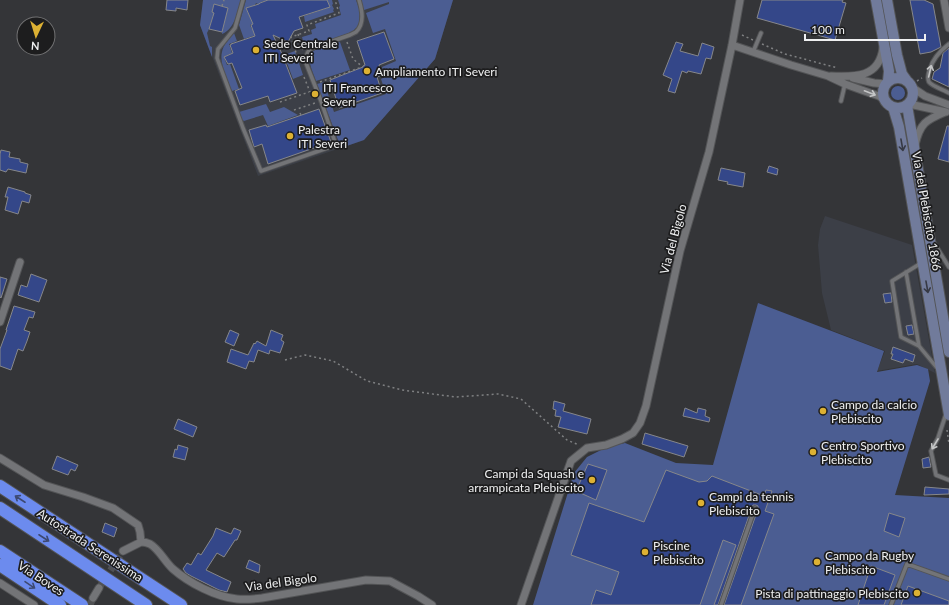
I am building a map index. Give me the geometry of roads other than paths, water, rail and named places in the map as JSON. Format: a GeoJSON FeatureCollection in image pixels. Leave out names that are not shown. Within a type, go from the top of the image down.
{"type":"FeatureCollection","features":[{"type":"Feature","properties":{"kind":"highway","name":"Autostrada Serenissima"},"geometry":{"type":"LineString","coordinates":[[0,486],[181,605]]}},
{"type":"Feature","properties":{"kind":"highway","name":"Autostrada Serenissima"},"geometry":{"type":"LineString","coordinates":[[0,508],[146,605]]}},
{"type":"Feature","properties":{"kind":"highway","name":"Via Boves"},"geometry":{"type":"LineString","coordinates":[[0,551],[82,605]]}},
{"type":"Feature","properties":{"kind":"highway","name":"Via Boves"},"geometry":{"type":"LineString","coordinates":[[0,566],[60,605]]}},
{"type":"Feature","properties":{"kind":"main road"},"geometry":{"type":"LineString","coordinates":[[876,0],[889,70],[887,83]]}},
{"type":"Feature","properties":{"kind":"main road"},"geometry":{"type":"LineString","coordinates":[[887,0],[902,74],[914,84]]}},
{"type":"Feature","properties":{"kind":"main road"},"geometry":{"type":"LineString","coordinates":[[903,78],[914,84],[913,96],[908,104],[903,107],[893,107],[885,100],[883,94],[884,87],[892,79],[903,78]]}},
{"type":"Feature","properties":{"kind":"main road","name":"Via del Plebiscito 1866"},"geometry":{"type":"LineString","coordinates":[[908,104],[908,117],[949,352]]}},
{"type":"Feature","properties":{"kind":"main road","name":"Via del Plebiscito 1866"},"geometry":{"type":"LineString","coordinates":[[893,107],[899,127],[948,411]]}},
{"type":"Feature","properties":{"kind":"street","name":"Via del Bigolo"},"geometry":{"type":"LineString","coordinates":[[521,605],[571,461],[587,448],[606,445],[633,433],[640,423],[646,406],[680,251],[709,152],[740,0]]}},
{"type":"Feature","properties":{"kind":"street"},"geometry":{"type":"LineString","coordinates":[[944,0],[949,28]]}},
{"type":"Feature","properties":{"kind":"street"},"geometry":{"type":"LineString","coordinates":[[848,77],[863,75],[873,68],[881,57],[884,44]]}},
{"type":"Feature","properties":{"kind":"street"},"geometry":{"type":"LineString","coordinates":[[732,45],[828,76],[845,84],[879,96],[885,100]]}},
{"type":"Feature","properties":{"kind":"street"},"geometry":{"type":"LineString","coordinates":[[828,76],[848,77],[874,83],[887,83]]}},
{"type":"Feature","properties":{"kind":"street"},"geometry":{"type":"LineString","coordinates":[[914,84],[925,96],[948,110]]}},
{"type":"Feature","properties":{"kind":"street"},"geometry":{"type":"LineString","coordinates":[[908,104],[948,110]]}},
{"type":"Feature","properties":{"kind":"street"},"geometry":{"type":"LineString","coordinates":[[914,151],[922,125],[948,110]]}},
{"type":"Feature","properties":{"kind":"street"},"geometry":{"type":"LineString","coordinates":[[0,322],[20,262]]}},
{"type":"Feature","properties":{"kind":"street"},"geometry":{"type":"LineString","coordinates":[[0,458],[44,485],[113,508],[138,525],[141,542],[123,551]]}},
{"type":"Feature","properties":{"kind":"street","name":"Via del Bigolo"},"geometry":{"type":"LineString","coordinates":[[141,542],[150,544],[172,568],[187,580],[225,597],[248,600],[366,580],[390,582],[432,605]]}},
{"type":"Feature","properties":{"kind":"street"},"geometry":{"type":"LineString","coordinates":[[0,583],[34,605]]}},
{"type":"Feature","properties":{"kind":"street"},"geometry":{"type":"LineString","coordinates":[[93,598],[99,588]]}},
{"type":"Feature","properties":{"kind":"lane"},"geometry":{"type":"LineString","coordinates":[[243,0],[235,28],[218,49],[217,58],[261,171],[336,145],[306,63],[306,57],[307,52],[310,49],[356,32],[361,24],[362,17],[362,11],[358,0]]}},
{"type":"Feature","properties":{"kind":"lane"},"geometry":{"type":"LineString","coordinates":[[753,52],[761,33]]}},
{"type":"Feature","properties":{"kind":"lane"},"geometry":{"type":"LineString","coordinates":[[949,45],[932,61],[928,75],[929,81],[932,85],[949,93]]}},
{"type":"Feature","properties":{"kind":"lane"},"geometry":{"type":"LineString","coordinates":[[841,101],[845,84]]}},
{"type":"Feature","properties":{"kind":"lane"},"geometry":{"type":"LineString","coordinates":[[929,234],[949,267]]}},
{"type":"Feature","properties":{"kind":"lane"},"geometry":{"type":"LineString","coordinates":[[922,261],[892,282],[901,337],[919,346],[942,373]]}},
{"type":"Feature","properties":{"kind":"lane"},"geometry":{"type":"LineString","coordinates":[[906,272],[919,346]]}},
{"type":"Feature","properties":{"kind":"lane"},"geometry":{"type":"LineString","coordinates":[[948,411],[938,438],[931,451],[936,475],[949,480]]}},
{"type":"Feature","properties":{"kind":"lane"},"geometry":{"type":"LineString","coordinates":[[721,605],[755,508]]}},
{"type":"Feature","properties":{"kind":"lane"},"geometry":{"type":"LineString","coordinates":[[891,605],[906,564],[949,579]]}},
{"type":"Feature","properties":{"kind":"tunnel"},"geometry":{"type":"LineString","coordinates":[[99,588],[123,551]]}},
{"type":"Feature","properties":{"kind":"tunnel"},"geometry":{"type":"LineString","coordinates":[[90,605],[93,598]]}},
{"type":"Feature","properties":{"kind":"place","name":"Sede Centrale ITI Severi"},"geometry":{"type":"Point","coordinates":[256,50]}},
{"type":"Feature","properties":{"kind":"place","name":"Ampliamento ITI Severi"},"geometry":{"type":"Point","coordinates":[367,71]}},
{"type":"Feature","properties":{"kind":"place","name":"ITI Francesco Severi"},"geometry":{"type":"Point","coordinates":[315,94]}},
{"type":"Feature","properties":{"kind":"place","name":"Palestra ITI Severi"},"geometry":{"type":"Point","coordinates":[290,136]}},
{"type":"Feature","properties":{"kind":"place","name":"Campo da calcio Plebiscito"},"geometry":{"type":"Point","coordinates":[823,411]}},
{"type":"Feature","properties":{"kind":"place","name":"Centro Sportivo Plebiscito"},"geometry":{"type":"Point","coordinates":[813,452]}},
{"type":"Feature","properties":{"kind":"place","name":"Campi da Squash e arrampicata Plebiscito"},"geometry":{"type":"Point","coordinates":[592,480]}},
{"type":"Feature","properties":{"kind":"place","name":"Campi da tennis Plebiscito"},"geometry":{"type":"Point","coordinates":[701,503]}},
{"type":"Feature","properties":{"kind":"place","name":"Piscine Plebiscito"},"geometry":{"type":"Point","coordinates":[645,552]}},
{"type":"Feature","properties":{"kind":"place","name":"Campo da Rugby Plebiscito"},"geometry":{"type":"Point","coordinates":[817,562]}},
{"type":"Feature","properties":{"kind":"place","name":"Pista di pattinaggio Plebiscito"},"geometry":{"type":"Point","coordinates":[917,593]}}]}
